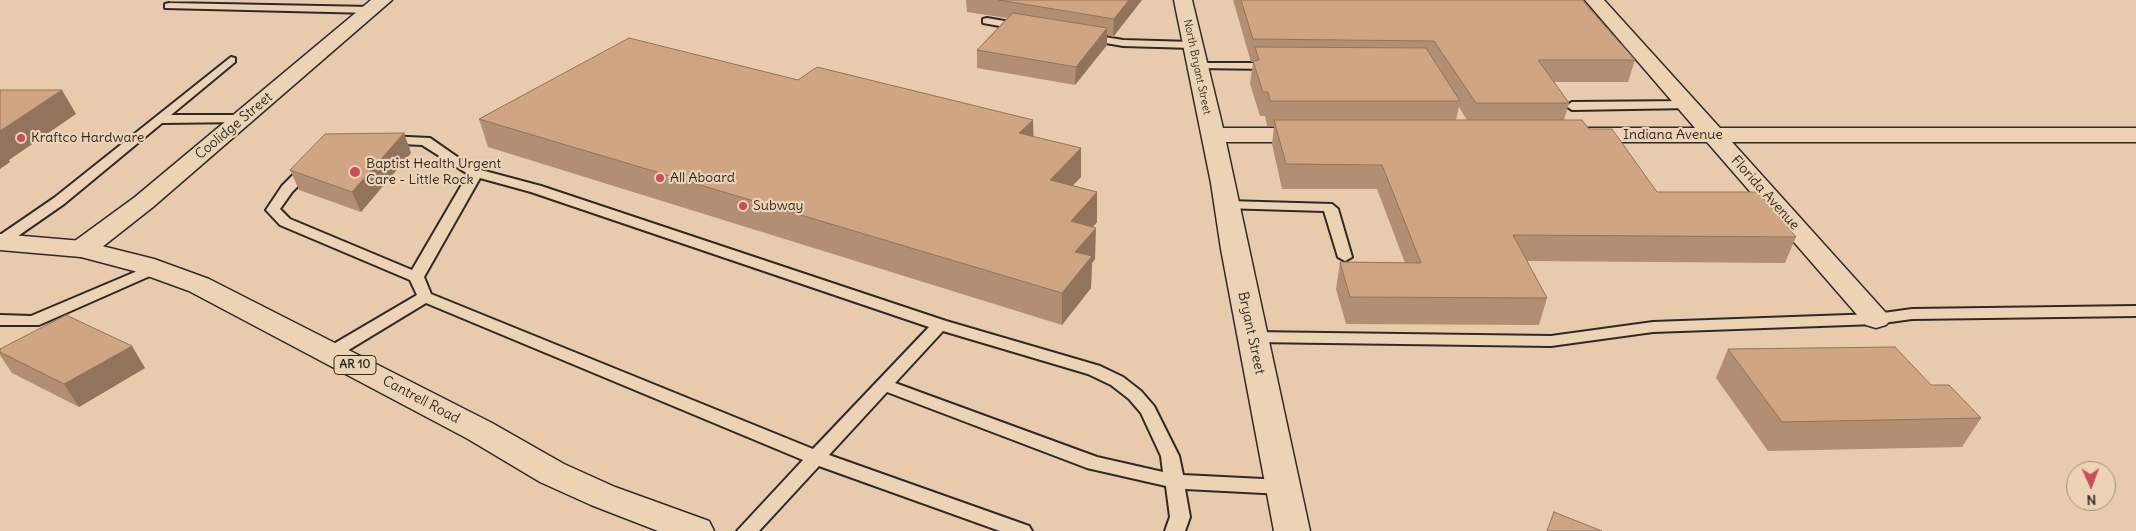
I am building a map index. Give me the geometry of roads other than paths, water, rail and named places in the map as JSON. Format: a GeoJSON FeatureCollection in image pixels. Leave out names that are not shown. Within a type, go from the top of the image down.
{"type":"FeatureCollection","features":[{"type":"Feature","properties":{"kind":"street","name":"North Bryant Street"},"geometry":{"type":"LineString","coordinates":[[1183,0],[1211,135]]}},
{"type":"Feature","properties":{"kind":"street","name":"Florida Avenue"},"geometry":{"type":"LineString","coordinates":[[1594,0],[1876,319]]}},
{"type":"Feature","properties":{"kind":"street","name":"Coolidge Street"},"geometry":{"type":"LineString","coordinates":[[82,249],[144,202],[377,5]]}},
{"type":"Feature","properties":{"kind":"street"},"geometry":{"type":"LineString","coordinates":[[1211,135],[1330,135]]}},
{"type":"Feature","properties":{"kind":"street","name":"Bryant Street"},"geometry":{"type":"LineString","coordinates":[[1211,135],[1227,205],[1292,531]]}},
{"type":"Feature","properties":{"kind":"street","name":"Indiana Avenue"},"geometry":{"type":"LineString","coordinates":[[1556,135],[2136,135]]}},
{"type":"Feature","properties":{"kind":"street","name":"Cantrell Road"},"geometry":{"type":"LineString","coordinates":[[0,242],[82,249],[154,269],[199,285],[480,431],[552,473],[603,496],[696,531]]}},
{"type":"Feature","properties":{"kind":"lane"},"geometry":{"type":"LineString","coordinates":[[170,6],[377,5]]}},
{"type":"Feature","properties":{"kind":"lane"},"geometry":{"type":"LineString","coordinates":[[987,21],[1035,29]]}},
{"type":"Feature","properties":{"kind":"lane"},"geometry":{"type":"LineString","coordinates":[[1074,35],[1123,43],[1192,45]]}},
{"type":"Feature","properties":{"kind":"lane"},"geometry":{"type":"LineString","coordinates":[[0,242],[59,201],[231,60]]}},
{"type":"Feature","properties":{"kind":"lane"},"geometry":{"type":"LineString","coordinates":[[1197,66],[1286,66]]}},
{"type":"Feature","properties":{"kind":"lane"},"geometry":{"type":"LineString","coordinates":[[1572,106],[1687,105]]}},
{"type":"Feature","properties":{"kind":"lane"},"geometry":{"type":"LineString","coordinates":[[159,120],[242,119]]}},
{"type":"Feature","properties":{"kind":"lane"},"geometry":{"type":"LineString","coordinates":[[368,140],[425,141],[458,164],[476,173],[536,189],[940,325],[1094,370],[1117,381],[1135,395],[1148,410],[1170,456],[1176,482],[1180,517],[1176,531]]}},
{"type":"Feature","properties":{"kind":"lane"},"geometry":{"type":"LineString","coordinates":[[321,154],[287,189],[273,210],[285,222],[416,277],[426,297],[816,458],[1022,531]]}},
{"type":"Feature","properties":{"kind":"lane"},"geometry":{"type":"LineString","coordinates":[[416,277],[476,173]]}},
{"type":"Feature","properties":{"kind":"lane"},"geometry":{"type":"LineString","coordinates":[[1227,205],[1327,207],[1331,209],[1345,257]]}},
{"type":"Feature","properties":{"kind":"lane"},"geometry":{"type":"LineString","coordinates":[[0,320],[33,320],[154,269]]}},
{"type":"Feature","properties":{"kind":"lane"},"geometry":{"type":"LineString","coordinates":[[330,353],[426,297]]}},
{"type":"Feature","properties":{"kind":"lane"},"geometry":{"type":"LineString","coordinates":[[1252,337],[1550,341],[1653,327],[1876,319],[1912,314],[2136,311]]}},
{"type":"Feature","properties":{"kind":"lane"},"geometry":{"type":"LineString","coordinates":[[746,531],[940,325]]}},
{"type":"Feature","properties":{"kind":"lane"},"geometry":{"type":"LineString","coordinates":[[884,385],[1094,463],[1176,482],[1283,487]]}},
{"type":"Feature","properties":{"kind":"place","name":"Kraftco Hardware"},"geometry":{"type":"Point","coordinates":[21,138]}},
{"type":"Feature","properties":{"kind":"place","name":"Baptist Health Urgent Care - Little Rock"},"geometry":{"type":"Point","coordinates":[355,172]}},
{"type":"Feature","properties":{"kind":"place","name":"All Aboard"},"geometry":{"type":"Point","coordinates":[660,178]}},
{"type":"Feature","properties":{"kind":"place","name":"Subway"},"geometry":{"type":"Point","coordinates":[743,206]}}]}
